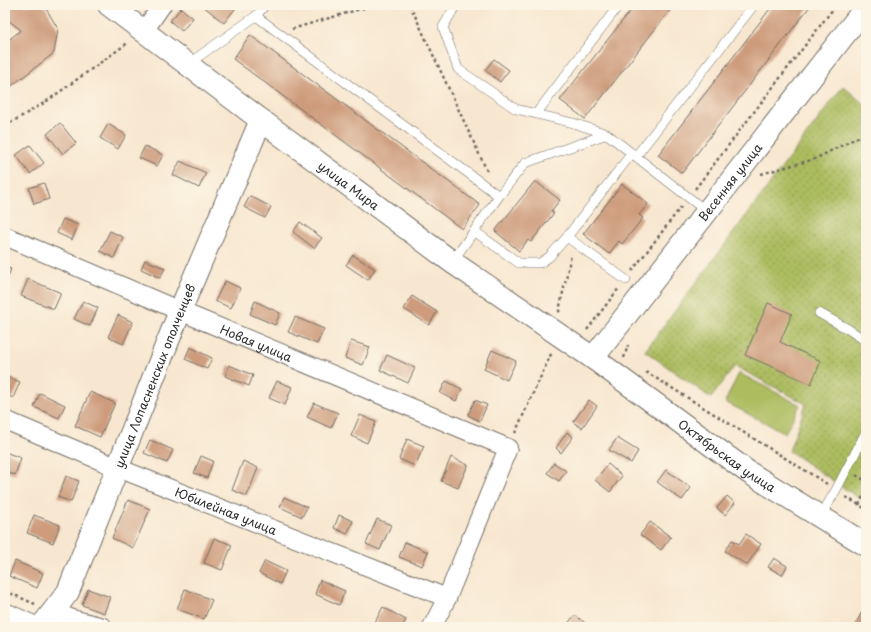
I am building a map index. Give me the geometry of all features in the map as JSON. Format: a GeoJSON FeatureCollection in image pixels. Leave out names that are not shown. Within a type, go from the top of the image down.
{"type":"FeatureCollection","features":[{"type":"Feature","properties":{"kind":"street","name":"улица Мира"},"geometry":{"type":"LineString","coordinates":[[109,5],[452,262],[599,351]]}},
{"type":"Feature","properties":{"kind":"street"},"geometry":{"type":"LineString","coordinates":[[144,31],[162,5]]}},
{"type":"Feature","properties":{"kind":"street","name":"Весенняя улица"},"geometry":{"type":"LineString","coordinates":[[599,351],[706,211],[864,12]]}},
{"type":"Feature","properties":{"kind":"street","name":"улица Лопасненских ополченцев"},"geometry":{"type":"LineString","coordinates":[[48,619],[68,592],[180,311],[261,120]]}},
{"type":"Feature","properties":{"kind":"street","name":"Новая улица"},"geometry":{"type":"LineString","coordinates":[[5,236],[508,448]]}},
{"type":"Feature","properties":{"kind":"street","name":"Октябрьская улица"},"geometry":{"type":"LineString","coordinates":[[599,351],[748,472],[866,545]]}},
{"type":"Feature","properties":{"kind":"street","name":"Юбилейная улица"},"geometry":{"type":"LineString","coordinates":[[5,420],[118,468],[448,598]]}},
{"type":"Feature","properties":{"kind":"street"},"geometry":{"type":"LineString","coordinates":[[432,627],[448,598],[508,448]]}},
{"type":"Feature","properties":{"kind":"street"},"geometry":{"type":"LineString","coordinates":[[5,612],[38,627]]}},
{"type":"Feature","properties":{"kind":"street"},"geometry":{"type":"LineString","coordinates":[[48,619],[72,619],[103,627]]}},
{"type":"Feature","properties":{"kind":"lane"},"geometry":{"type":"LineString","coordinates":[[188,64],[256,16],[265,5]]}},
{"type":"Feature","properties":{"kind":"lane"},"geometry":{"type":"LineString","coordinates":[[456,5],[443,27],[458,69],[516,109],[573,123],[607,134],[706,211]]}},
{"type":"Feature","properties":{"kind":"lane"},"geometry":{"type":"LineString","coordinates":[[536,114],[619,5]]}},
{"type":"Feature","properties":{"kind":"lane"},"geometry":{"type":"LineString","coordinates":[[474,231],[518,263],[540,263],[549,257],[570,239],[634,154],[754,5]]}},
{"type":"Feature","properties":{"kind":"lane"},"geometry":{"type":"LineString","coordinates":[[256,16],[499,196]]}},
{"type":"Feature","properties":{"kind":"lane"},"geometry":{"type":"LineString","coordinates":[[452,262],[499,196],[525,163],[607,134]]}},
{"type":"Feature","properties":{"kind":"lane"},"geometry":{"type":"LineString","coordinates":[[570,239],[626,280]]}},
{"type":"Feature","properties":{"kind":"lane"},"geometry":{"type":"LineString","coordinates":[[819,313],[848,329],[866,342]]}},
{"type":"Feature","properties":{"kind":"lane"},"geometry":{"type":"LineString","coordinates":[[820,517],[836,490],[866,432]]}},
{"type":"Feature","properties":{"kind":"path"},"geometry":{"type":"LineString","coordinates":[[278,32],[374,5]]}},
{"type":"Feature","properties":{"kind":"path"},"geometry":{"type":"LineString","coordinates":[[410,5],[499,196]]}},
{"type":"Feature","properties":{"kind":"path"},"geometry":{"type":"LineString","coordinates":[[581,326],[588,330],[836,5]]}},
{"type":"Feature","properties":{"kind":"path"},"geometry":{"type":"LineString","coordinates":[[5,126],[44,103],[144,31]]}},
{"type":"Feature","properties":{"kind":"path"},"geometry":{"type":"LineString","coordinates":[[760,174],[815,159],[866,134]]}},
{"type":"Feature","properties":{"kind":"path"},"geometry":{"type":"LineString","coordinates":[[559,311],[570,239]]}},
{"type":"Feature","properties":{"kind":"path"},"geometry":{"type":"LineString","coordinates":[[624,358],[630,338]]}},
{"type":"Feature","properties":{"kind":"path"},"geometry":{"type":"LineString","coordinates":[[599,351],[624,358],[631,362]]}},
{"type":"Feature","properties":{"kind":"path"},"geometry":{"type":"LineString","coordinates":[[508,448],[546,363]]}},
{"type":"Feature","properties":{"kind":"path"},"geometry":{"type":"LineString","coordinates":[[644,370],[866,509]]}},
{"type":"Feature","properties":{"kind":"path"},"geometry":{"type":"LineString","coordinates":[[859,505],[866,490]]}},
{"type":"Feature","properties":{"kind":"path"},"geometry":{"type":"LineString","coordinates":[[5,591],[48,619]]}},
{"type":"Feature","properties":{"kind":"green space"},"geometry":{"type":"Polygon","coordinates":[[[843,86],[866,106],[866,503],[789,451],[806,404],[735,366],[711,398],[645,351],[843,86]]]}},
{"type":"Feature","properties":{"kind":"green space"},"geometry":{"type":"Polygon","coordinates":[[[739,373],[800,405],[785,433],[725,402],[739,373]]]}},
{"type":"Feature","properties":{"kind":"building"},"geometry":{"type":"Polygon","coordinates":[[[5,5],[44,5],[58,29],[54,53],[5,91],[5,43],[21,30],[5,18],[5,5]]]}},
{"type":"Feature","properties":{"kind":"building"},"geometry":{"type":"Polygon","coordinates":[[[202,5],[238,5],[224,23],[202,5]]]}},
{"type":"Feature","properties":{"kind":"building"},"geometry":{"type":"Polygon","coordinates":[[[635,5],[674,5],[585,119],[560,100],[635,5]]]}},
{"type":"Feature","properties":{"kind":"building"},"geometry":{"type":"Polygon","coordinates":[[[773,5],[811,5],[682,173],[658,155],[773,5]]]}},
{"type":"Feature","properties":{"kind":"building"},"geometry":{"type":"Polygon","coordinates":[[[181,8],[193,18],[182,31],[170,21],[181,8]]]}},
{"type":"Feature","properties":{"kind":"building"},"geometry":{"type":"Polygon","coordinates":[[[250,35],[480,205],[462,229],[233,59],[250,35]]]}},
{"type":"Feature","properties":{"kind":"building"},"geometry":{"type":"Polygon","coordinates":[[[494,59],[509,70],[500,82],[485,70],[494,59]]]}},
{"type":"Feature","properties":{"kind":"building"},"geometry":{"type":"Polygon","coordinates":[[[60,123],[76,143],[63,154],[47,134],[60,123]]]}},
{"type":"Feature","properties":{"kind":"building"},"geometry":{"type":"Polygon","coordinates":[[[108,124],[126,135],[118,149],[100,138],[108,124]]]}},
{"type":"Feature","properties":{"kind":"building"},"geometry":{"type":"Polygon","coordinates":[[[30,145],[44,163],[30,174],[16,155],[30,145]]]}},
{"type":"Feature","properties":{"kind":"building"},"geometry":{"type":"Polygon","coordinates":[[[145,146],[163,155],[157,166],[139,158],[145,146]]]}},
{"type":"Feature","properties":{"kind":"building"},"geometry":{"type":"Polygon","coordinates":[[[866,147],[866,155],[862,151],[866,147]]]}},
{"type":"Feature","properties":{"kind":"building"},"geometry":{"type":"Polygon","coordinates":[[[180,161],[206,173],[199,188],[173,175],[180,161]]]}},
{"type":"Feature","properties":{"kind":"building"},"geometry":{"type":"Polygon","coordinates":[[[535,181],[560,200],[551,211],[554,213],[531,242],[528,240],[519,251],[495,231],[535,181]]]}},
{"type":"Feature","properties":{"kind":"building"},"geometry":{"type":"Polygon","coordinates":[[[44,183],[49,199],[34,204],[29,188],[44,183]]]}},
{"type":"Feature","properties":{"kind":"building"},"geometry":{"type":"Polygon","coordinates":[[[622,184],[648,204],[639,215],[643,218],[622,244],[619,241],[609,254],[583,234],[622,184]]]}},
{"type":"Feature","properties":{"kind":"building"},"geometry":{"type":"Polygon","coordinates":[[[250,196],[271,207],[265,218],[244,207],[250,196]]]}},
{"type":"Feature","properties":{"kind":"building"},"geometry":{"type":"Polygon","coordinates":[[[63,219],[78,225],[72,240],[57,233],[63,219]]]}},
{"type":"Feature","properties":{"kind":"building"},"geometry":{"type":"Polygon","coordinates":[[[300,222],[322,238],[314,248],[293,232],[300,222]]]}},
{"type":"Feature","properties":{"kind":"building"},"geometry":{"type":"Polygon","coordinates":[[[110,231],[123,237],[114,258],[100,251],[110,231]]]}},
{"type":"Feature","properties":{"kind":"building"},"geometry":{"type":"Polygon","coordinates":[[[353,255],[375,269],[368,280],[346,265],[353,255]]]}},
{"type":"Feature","properties":{"kind":"building"},"geometry":{"type":"Polygon","coordinates":[[[145,260],[165,268],[160,278],[141,269],[145,260]]]}},
{"type":"Feature","properties":{"kind":"building"},"geometry":{"type":"Polygon","coordinates":[[[5,267],[11,269],[5,284],[5,267]]]}},
{"type":"Feature","properties":{"kind":"building"},"geometry":{"type":"Polygon","coordinates":[[[28,279],[61,293],[54,309],[21,296],[28,279]]]}},
{"type":"Feature","properties":{"kind":"building"},"geometry":{"type":"Polygon","coordinates":[[[225,281],[240,288],[231,308],[215,301],[225,281]]]}},
{"type":"Feature","properties":{"kind":"building"},"geometry":{"type":"Polygon","coordinates":[[[412,296],[437,312],[429,325],[404,309],[412,296]]]}},
{"type":"Feature","properties":{"kind":"building"},"geometry":{"type":"Polygon","coordinates":[[[83,301],[98,308],[90,326],[74,319],[83,301]]]}},
{"type":"Feature","properties":{"kind":"building"},"geometry":{"type":"Polygon","coordinates":[[[255,301],[280,313],[275,325],[250,314],[255,301]]]}},
{"type":"Feature","properties":{"kind":"building"},"geometry":{"type":"Polygon","coordinates":[[[768,303],[792,314],[780,342],[821,361],[811,384],[745,355],[768,303]]]}},
{"type":"Feature","properties":{"kind":"building"},"geometry":{"type":"Polygon","coordinates":[[[118,315],[133,322],[123,344],[108,337],[118,315]]]}},
{"type":"Feature","properties":{"kind":"building"},"geometry":{"type":"Polygon","coordinates":[[[295,317],[324,329],[317,344],[288,332],[295,317]]]}},
{"type":"Feature","properties":{"kind":"building"},"geometry":{"type":"Polygon","coordinates":[[[351,341],[370,347],[363,365],[345,358],[351,341]]]}},
{"type":"Feature","properties":{"kind":"building"},"geometry":{"type":"Polygon","coordinates":[[[190,347],[212,358],[207,369],[185,359],[190,347]]]}},
{"type":"Feature","properties":{"kind":"building"},"geometry":{"type":"Polygon","coordinates":[[[492,350],[516,361],[507,380],[484,369],[492,350]]]}},
{"type":"Feature","properties":{"kind":"building"},"geometry":{"type":"Polygon","coordinates":[[[387,355],[415,368],[408,383],[380,370],[387,355]]]}},
{"type":"Feature","properties":{"kind":"building"},"geometry":{"type":"Polygon","coordinates":[[[229,365],[253,375],[249,386],[225,376],[229,365]]]}},
{"type":"Feature","properties":{"kind":"building"},"geometry":{"type":"Polygon","coordinates":[[[5,376],[20,382],[13,398],[5,394],[5,376]]]}},
{"type":"Feature","properties":{"kind":"building"},"geometry":{"type":"Polygon","coordinates":[[[277,381],[292,387],[285,405],[269,398],[277,381]]]}},
{"type":"Feature","properties":{"kind":"building"},"geometry":{"type":"Polygon","coordinates":[[[446,381],[462,389],[456,401],[440,393],[446,381]]]}},
{"type":"Feature","properties":{"kind":"building"},"geometry":{"type":"Polygon","coordinates":[[[90,392],[115,403],[100,437],[75,426],[90,392]]]}},
{"type":"Feature","properties":{"kind":"building"},"geometry":{"type":"Polygon","coordinates":[[[40,393],[65,405],[59,418],[34,407],[40,393]]]}},
{"type":"Feature","properties":{"kind":"building"},"geometry":{"type":"Polygon","coordinates":[[[475,400],[487,405],[480,421],[468,415],[475,400]]]}},
{"type":"Feature","properties":{"kind":"building"},"geometry":{"type":"Polygon","coordinates":[[[589,400],[597,406],[582,428],[573,422],[589,400]]]}},
{"type":"Feature","properties":{"kind":"building"},"geometry":{"type":"Polygon","coordinates":[[[314,403],[338,413],[331,428],[307,417],[314,403]]]}},
{"type":"Feature","properties":{"kind":"building"},"geometry":{"type":"Polygon","coordinates":[[[360,415],[376,422],[367,443],[351,436],[360,415]]]}},
{"type":"Feature","properties":{"kind":"building"},"geometry":{"type":"Polygon","coordinates":[[[567,432],[573,437],[561,453],[556,448],[567,432]]]}},
{"type":"Feature","properties":{"kind":"building"},"geometry":{"type":"Polygon","coordinates":[[[617,438],[638,451],[631,463],[609,450],[617,438]]]}},
{"type":"Feature","properties":{"kind":"building"},"geometry":{"type":"Polygon","coordinates":[[[407,439],[424,446],[415,466],[399,459],[407,439]]]}},
{"type":"Feature","properties":{"kind":"building"},"geometry":{"type":"Polygon","coordinates":[[[150,440],[173,450],[167,463],[144,453],[150,440]]]}},
{"type":"Feature","properties":{"kind":"building"},"geometry":{"type":"Polygon","coordinates":[[[5,452],[21,458],[15,475],[5,472],[5,452]]]}},
{"type":"Feature","properties":{"kind":"building"},"geometry":{"type":"Polygon","coordinates":[[[201,456],[213,461],[207,478],[194,473],[201,456]]]}},
{"type":"Feature","properties":{"kind":"building"},"geometry":{"type":"Polygon","coordinates":[[[451,457],[468,465],[458,488],[441,481],[451,457]]]}},
{"type":"Feature","properties":{"kind":"building"},"geometry":{"type":"Polygon","coordinates":[[[243,461],[258,468],[247,496],[232,490],[243,461]]]}},
{"type":"Feature","properties":{"kind":"building"},"geometry":{"type":"Polygon","coordinates":[[[554,463],[566,471],[559,481],[547,473],[554,463]]]}},
{"type":"Feature","properties":{"kind":"building"},"geometry":{"type":"Polygon","coordinates":[[[608,464],[622,476],[610,492],[595,480],[608,464]]]}},
{"type":"Feature","properties":{"kind":"building"},"geometry":{"type":"Polygon","coordinates":[[[666,470],[691,488],[682,500],[657,482],[666,470]]]}},
{"type":"Feature","properties":{"kind":"building"},"geometry":{"type":"Polygon","coordinates":[[[66,476],[79,481],[71,502],[58,497],[66,476]]]}},
{"type":"Feature","properties":{"kind":"building"},"geometry":{"type":"Polygon","coordinates":[[[727,496],[735,503],[725,515],[717,508],[727,496]]]}},
{"type":"Feature","properties":{"kind":"building"},"geometry":{"type":"Polygon","coordinates":[[[284,497],[307,507],[302,517],[280,507],[284,497]]]}},
{"type":"Feature","properties":{"kind":"building"},"geometry":{"type":"Polygon","coordinates":[[[128,500],[150,509],[133,548],[112,538],[128,500]]]}},
{"type":"Feature","properties":{"kind":"building"},"geometry":{"type":"Polygon","coordinates":[[[34,515],[60,525],[53,543],[27,533],[34,515]]]}},
{"type":"Feature","properties":{"kind":"building"},"geometry":{"type":"Polygon","coordinates":[[[339,515],[353,521],[347,534],[334,528],[339,515]]]}},
{"type":"Feature","properties":{"kind":"building"},"geometry":{"type":"Polygon","coordinates":[[[377,519],[391,525],[380,550],[366,544],[377,519]]]}},
{"type":"Feature","properties":{"kind":"building"},"geometry":{"type":"Polygon","coordinates":[[[650,522],[671,537],[661,550],[640,535],[650,522]]]}},
{"type":"Feature","properties":{"kind":"building"},"geometry":{"type":"Polygon","coordinates":[[[746,534],[761,544],[747,565],[725,551],[732,540],[739,544],[746,534]]]}},
{"type":"Feature","properties":{"kind":"building"},"geometry":{"type":"Polygon","coordinates":[[[214,538],[232,545],[222,570],[204,563],[214,538]]]}},
{"type":"Feature","properties":{"kind":"building"},"geometry":{"type":"Polygon","coordinates":[[[405,542],[428,552],[422,566],[399,557],[405,542]]]}},
{"type":"Feature","properties":{"kind":"building"},"geometry":{"type":"Polygon","coordinates":[[[774,558],[787,566],[782,575],[768,567],[774,558]]]}},
{"type":"Feature","properties":{"kind":"building"},"geometry":{"type":"Polygon","coordinates":[[[15,561],[43,573],[37,588],[9,576],[15,561]]]}},
{"type":"Feature","properties":{"kind":"building"},"geometry":{"type":"Polygon","coordinates":[[[265,561],[286,571],[280,584],[259,573],[265,561]]]}},
{"type":"Feature","properties":{"kind":"building"},"geometry":{"type":"Polygon","coordinates":[[[320,580],[345,591],[339,605],[315,594],[320,580]]]}},
{"type":"Feature","properties":{"kind":"building"},"geometry":{"type":"Polygon","coordinates":[[[88,589],[110,597],[104,613],[82,605],[88,589]]]}},
{"type":"Feature","properties":{"kind":"building"},"geometry":{"type":"Polygon","coordinates":[[[185,589],[212,600],[204,619],[177,609],[185,589]]]}},
{"type":"Feature","properties":{"kind":"building"},"geometry":{"type":"Polygon","coordinates":[[[383,607],[406,620],[402,627],[383,627],[375,622],[383,607]]]}},
{"type":"Feature","properties":{"kind":"building"},"geometry":{"type":"Polygon","coordinates":[[[863,610],[866,612],[866,627],[854,627],[863,610]]]}},
{"type":"Feature","properties":{"kind":"building"},"geometry":{"type":"Polygon","coordinates":[[[575,615],[590,627],[565,627],[575,615]]]}},
{"type":"Feature","properties":{"kind":"building"},"geometry":{"type":"Polygon","coordinates":[[[219,624],[229,627],[218,627],[219,624]]]}}]}
